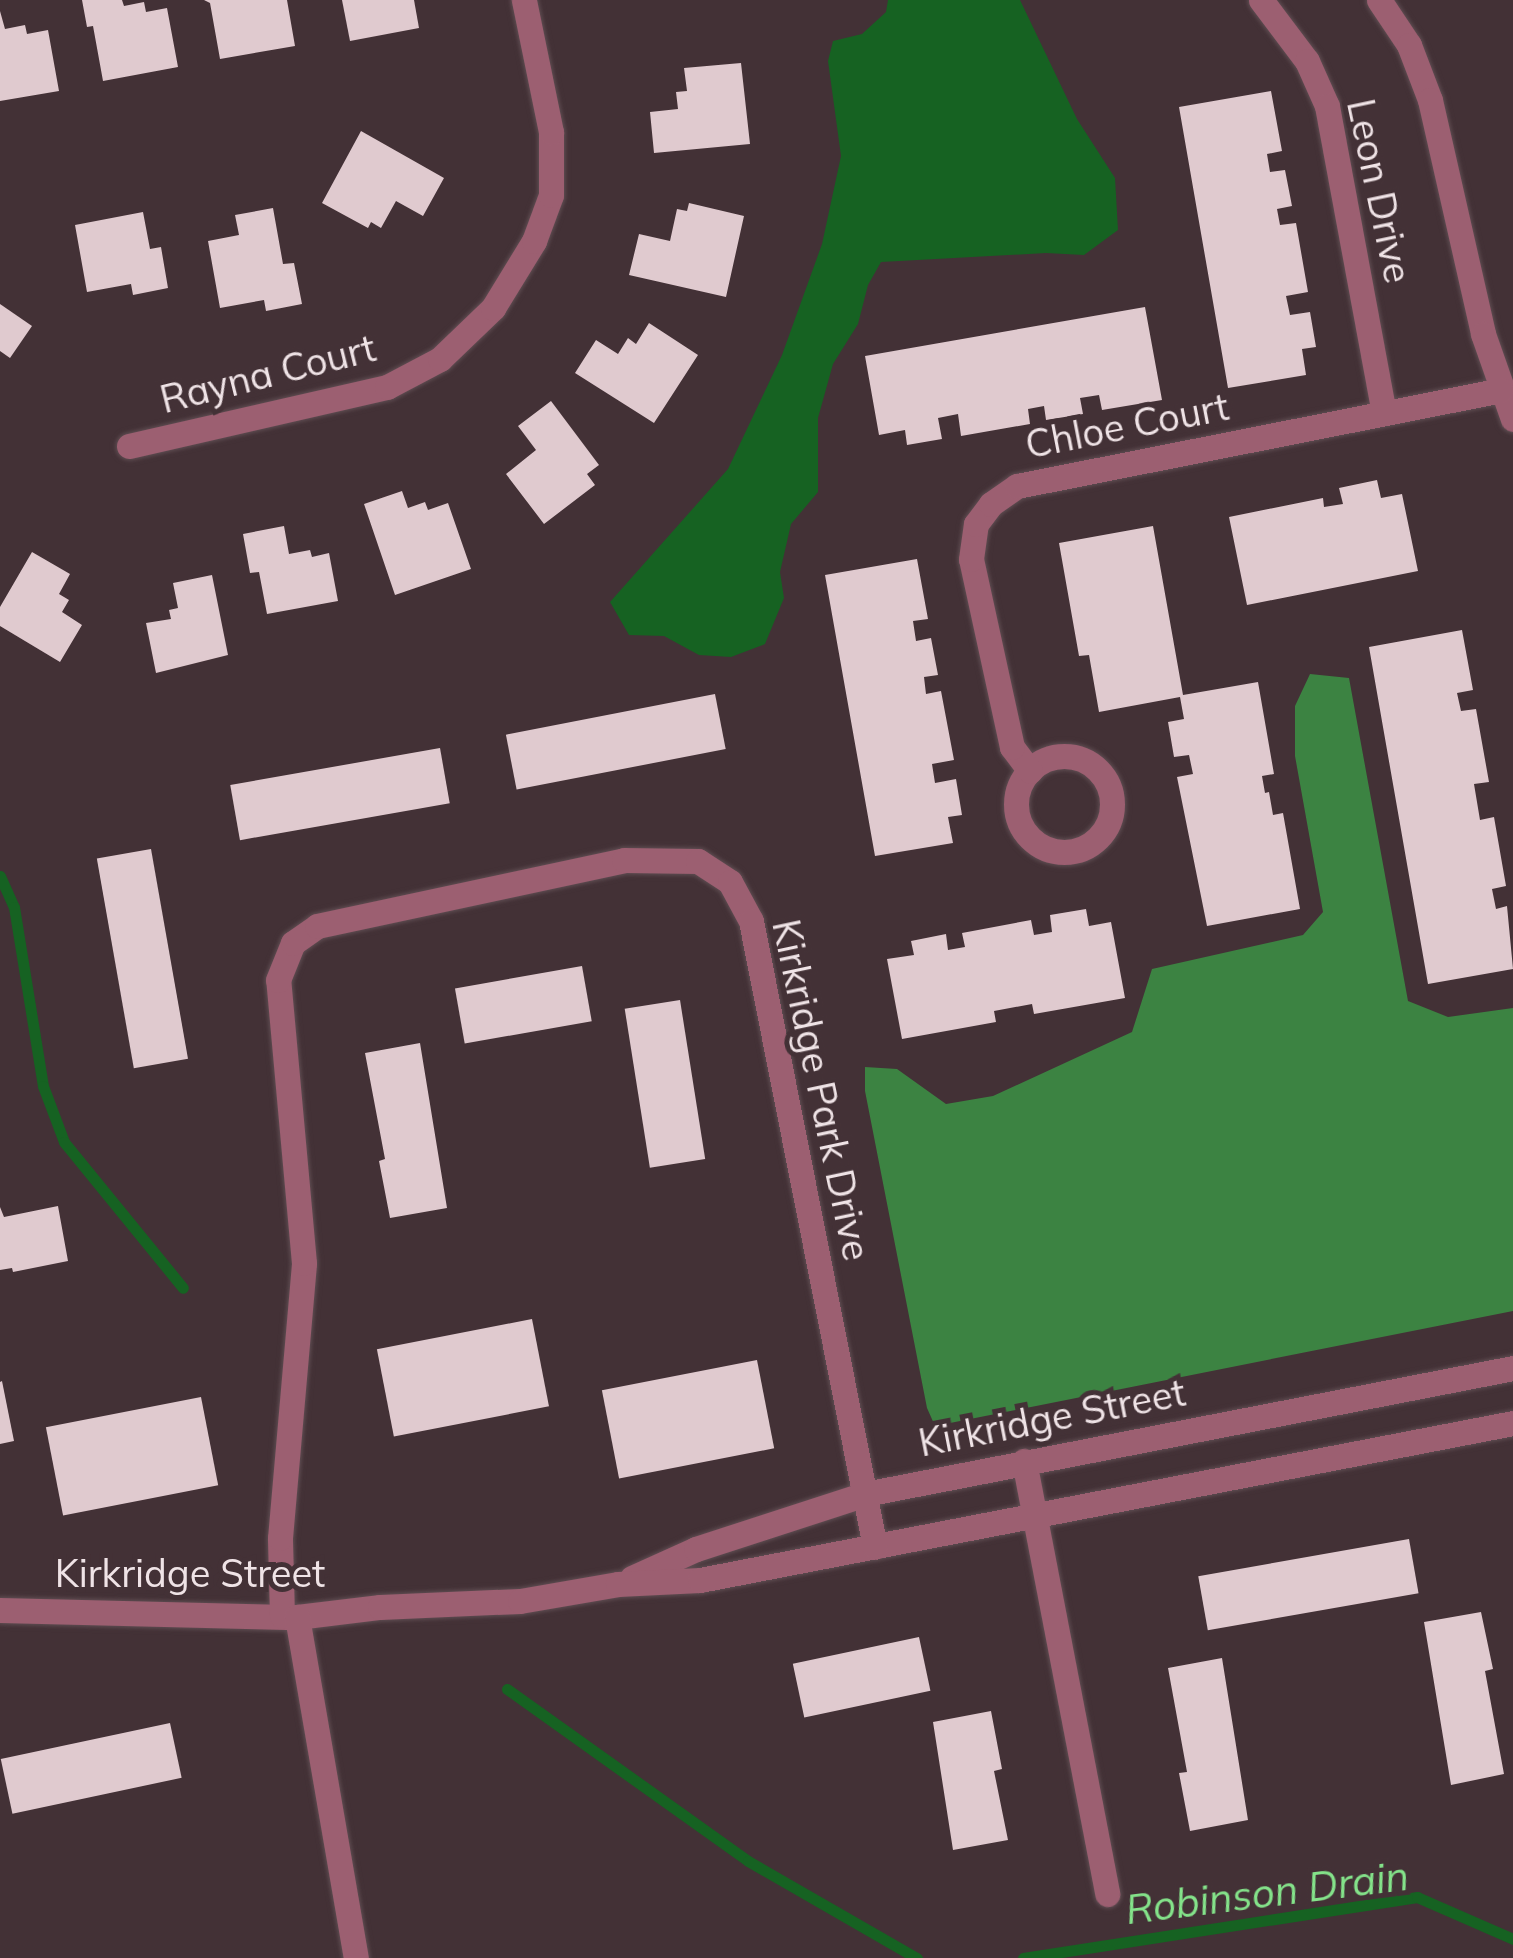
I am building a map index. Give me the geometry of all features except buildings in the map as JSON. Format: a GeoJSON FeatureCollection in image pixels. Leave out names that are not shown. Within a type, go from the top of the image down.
{"type":"FeatureCollection","features":[{"type":"Feature","properties":{"kind":"street","name":"Rayna Court"},"geometry":{"type":"LineString","coordinates":[[129,446],[387,388],[440,360],[492,308],[534,241],[551,195],[550,132],[524,0]]}},
{"type":"Feature","properties":{"kind":"street","name":"Leon Drive"},"geometry":{"type":"LineString","coordinates":[[1261,0],[1307,61],[1327,106],[1384,413]]}},
{"type":"Feature","properties":{"kind":"street"},"geometry":{"type":"LineString","coordinates":[[1378,0],[1408,44],[1430,100],[1513,419]]}},
{"type":"Feature","properties":{"kind":"street","name":"Chloe Court"},"geometry":{"type":"LineString","coordinates":[[1030,771],[1012,747],[971,559],[976,524],[991,504],[1017,486],[1384,413],[1504,380]]}},
{"type":"Feature","properties":{"kind":"street","name":"Kirkridge Park Drive"},"geometry":{"type":"LineString","coordinates":[[356,1958],[290,1617],[280,1538],[304,1263],[278,980],[292,943],[317,926],[605,864],[698,861],[730,882],[751,921],[875,1547]]}},
{"type":"Feature","properties":{"kind":"street","name":"Kirkridge Street"},"geometry":{"type":"LineString","coordinates":[[618,1584],[696,1549],[865,1494],[1513,1368]]}},
{"type":"Feature","properties":{"kind":"street","name":"Kirkridge Street"},"geometry":{"type":"LineString","coordinates":[[0,1610],[290,1617],[380,1607],[520,1601],[618,1584],[700,1580],[1513,1423]]}},
{"type":"Feature","properties":{"kind":"street"},"geometry":{"type":"LineString","coordinates":[[1024,1461],[1108,1894]]}},
{"type":"Feature","properties":{"kind":"shaded area"},"geometry":{"type":"Polygon","coordinates":[[[888,0],[1020,0],[1077,119],[1115,178],[1118,230],[1084,255],[1046,253],[881,262],[868,285],[858,324],[833,364],[818,418],[818,492],[791,524],[780,572],[784,598],[765,644],[731,657],[699,655],[664,636],[629,635],[610,602],[728,469],[782,355],[822,244],[841,156],[828,61],[833,41],[862,34],[886,12],[888,0]]]}},
{"type":"Feature","properties":{"kind":"shaded area"},"geometry":{"type":"Polygon","coordinates":[[[1310,674],[1349,678],[1408,1001],[1448,1017],[1513,1008],[1513,1311],[935,1426],[927,1408],[865,1091],[865,1067],[897,1069],[946,1104],[993,1096],[1132,1032],[1152,969],[1303,935],[1323,912],[1295,756],[1295,706],[1310,674]]]}},
{"type":"Feature","properties":{"kind":"waterway","name":"Robinson Drain"},"geometry":{"type":"LineString","coordinates":[[0,876],[14,907],[43,1086],[64,1142],[183,1288]]}},
{"type":"Feature","properties":{"kind":"waterway","name":"Robinson Drain"},"geometry":{"type":"LineString","coordinates":[[507,1689],[748,1861],[917,1958]]}},
{"type":"Feature","properties":{"kind":"waterway","name":"Robinson Drain"},"geometry":{"type":"LineString","coordinates":[[1023,1958],[1417,1897],[1513,1939]]}}]}
